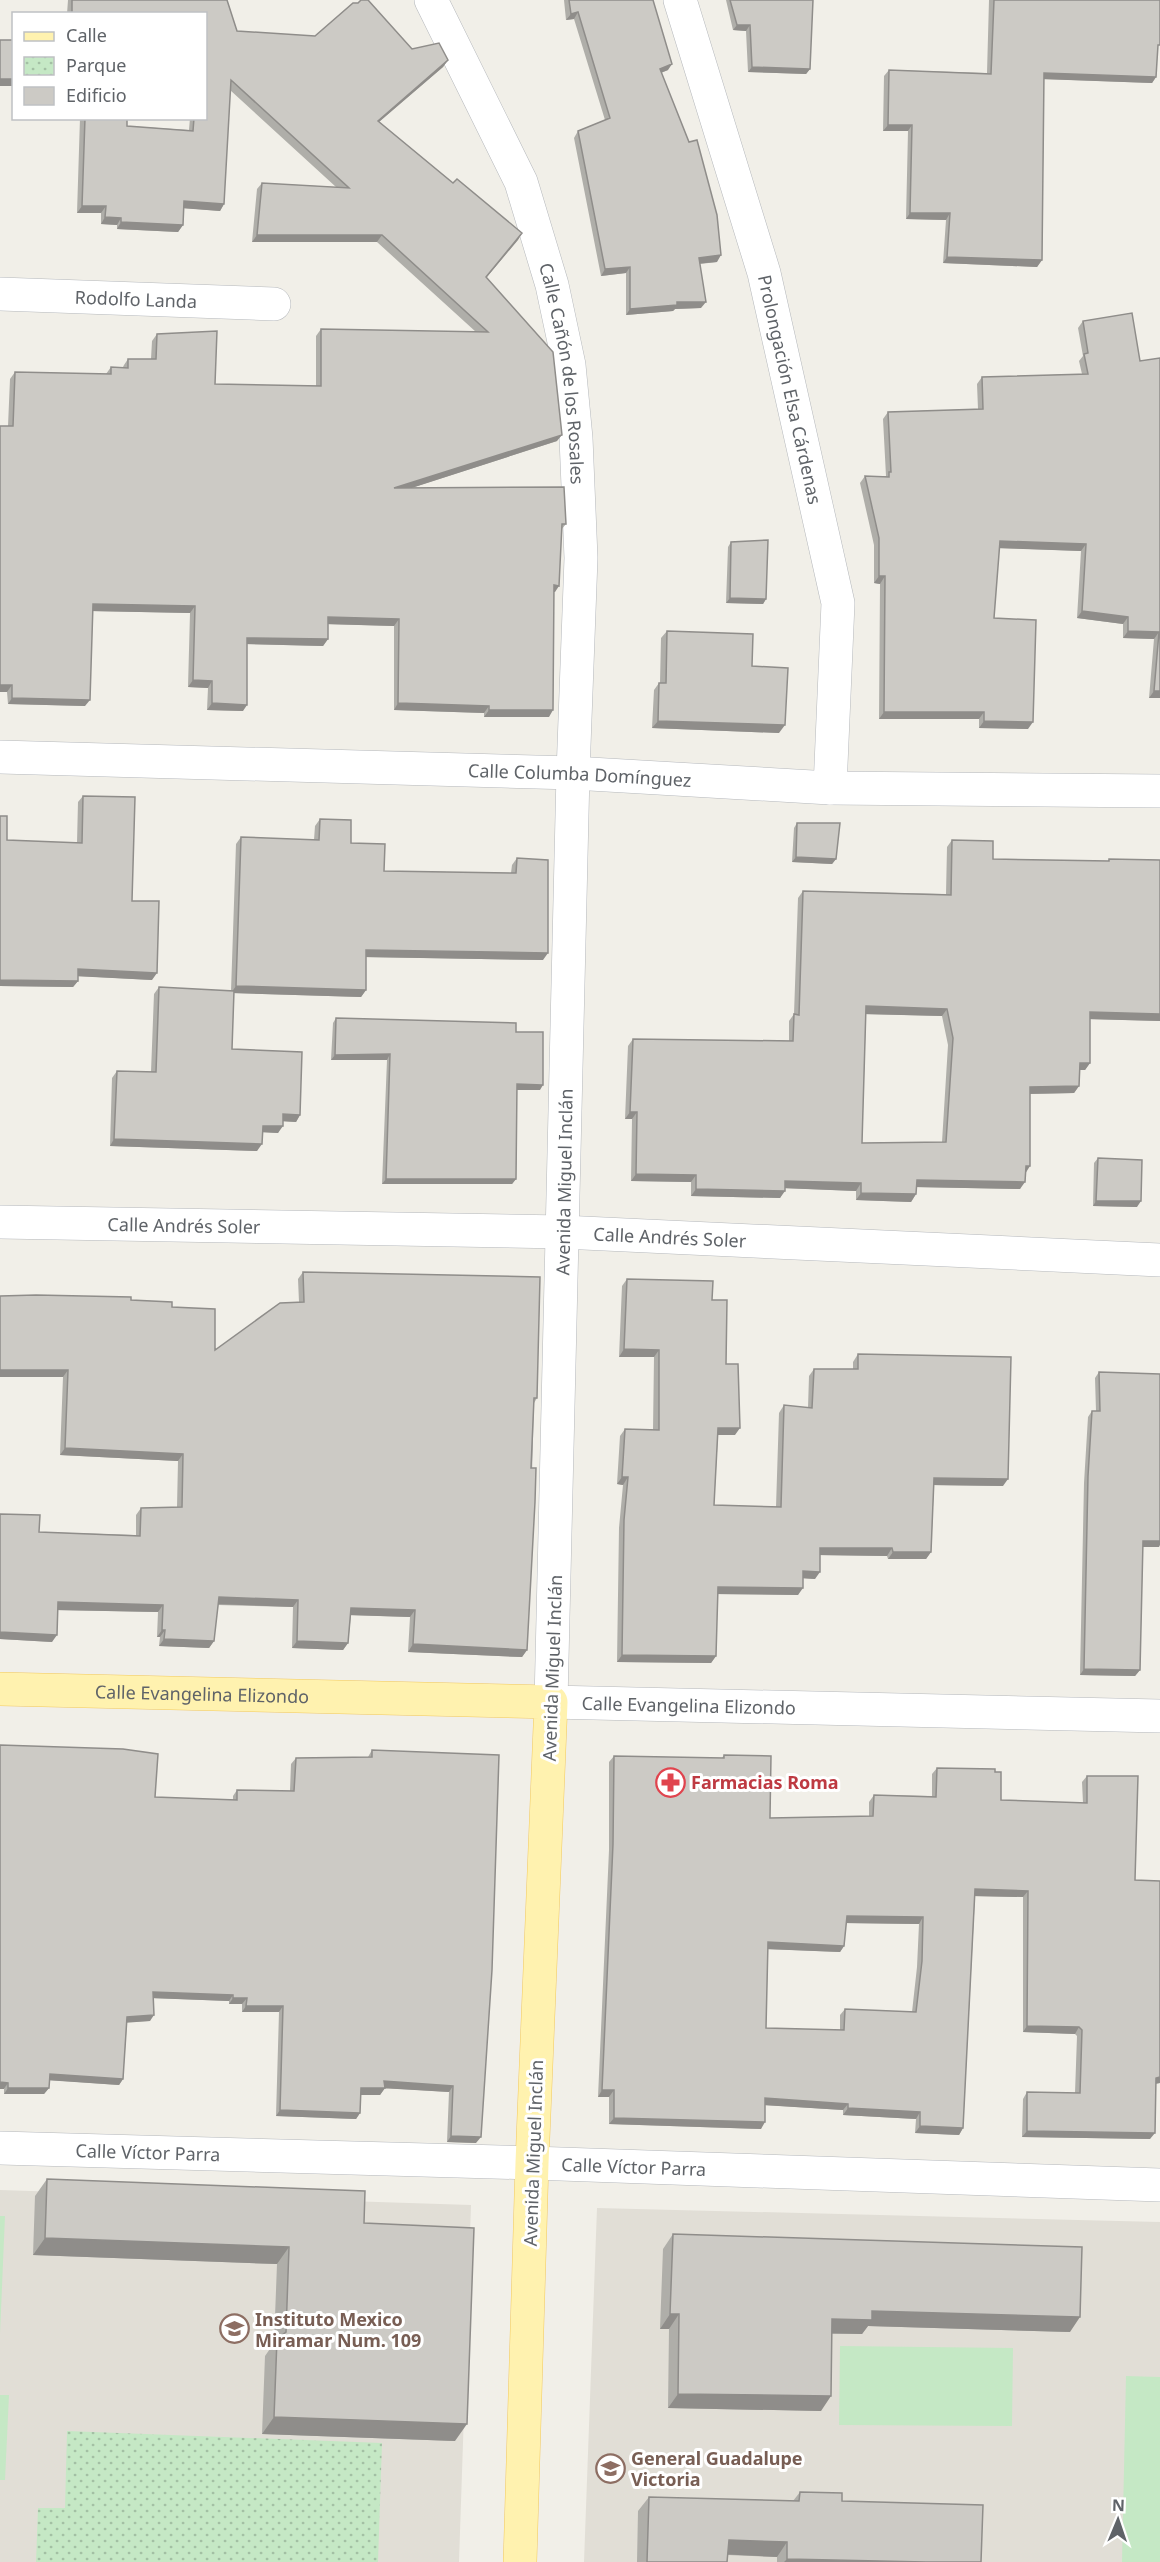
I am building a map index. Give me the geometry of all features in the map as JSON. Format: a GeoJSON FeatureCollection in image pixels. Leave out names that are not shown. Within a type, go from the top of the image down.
{"type":"FeatureCollection","features":[{"type":"Feature","properties":{"kind":"main road","name":"Calle Evangelina Elizondo"},"geometry":{"type":"LineString","coordinates":[[0,1689],[551,1702]]}},
{"type":"Feature","properties":{"kind":"main road","name":"Avenida Miguel Inclán"},"geometry":{"type":"LineString","coordinates":[[520,2562],[532,2163],[551,1702]]}},
{"type":"Feature","properties":{"kind":"street","name":"Calle Cañón de los Rosales"},"geometry":{"type":"LineString","coordinates":[[431,0],[521,182],[552,285],[569,365],[576,438],[581,558],[573,773]]}},
{"type":"Feature","properties":{"kind":"street","name":"Prolongación Elsa Cárdenas"},"geometry":{"type":"LineString","coordinates":[[680,0],[764,273],[838,603],[830,788]]}},
{"type":"Feature","properties":{"kind":"street","name":"Rodolfo Landa"},"geometry":{"type":"LineString","coordinates":[[0,294],[274,304]]}},
{"type":"Feature","properties":{"kind":"street","name":"Calle Columba Domínguez"},"geometry":{"type":"LineString","coordinates":[[0,758],[573,773],[830,788],[1160,791]]}},
{"type":"Feature","properties":{"kind":"street","name":"Avenida Miguel Inclán"},"geometry":{"type":"LineString","coordinates":[[551,1702],[573,773]]}},
{"type":"Feature","properties":{"kind":"street","name":"Calle Andrés Soler"},"geometry":{"type":"LineString","coordinates":[[0,1222],[562,1232],[1160,1260]]}},
{"type":"Feature","properties":{"kind":"street","name":"Calle Evangelina Elizondo"},"geometry":{"type":"LineString","coordinates":[[551,1702],[1160,1716]]}},
{"type":"Feature","properties":{"kind":"street","name":"Calle Víctor Parra"},"geometry":{"type":"LineString","coordinates":[[0,2148],[532,2163],[1160,2185]]}},
{"type":"Feature","properties":{"kind":"shaded area","name":"Instituto Mexico Miramar Num. 109"},"geometry":{"type":"Polygon","coordinates":[[[0,2190],[471,2205],[459,2562],[0,2562],[0,2190]]]}},
{"type":"Feature","properties":{"kind":"shaded area"},"geometry":{"type":"Polygon","coordinates":[[[597,2208],[1160,2222],[1160,2562],[584,2562],[597,2208]]]}},
{"type":"Feature","properties":{"kind":"green space"},"geometry":{"type":"Polygon","coordinates":[[[0,2216],[5,2216],[0,2334],[0,2216]]]}},
{"type":"Feature","properties":{"kind":"green space"},"geometry":{"type":"Polygon","coordinates":[[[840,2346],[1013,2348],[1012,2426],[839,2425],[840,2346]]]}},
{"type":"Feature","properties":{"kind":"green space"},"geometry":{"type":"Polygon","coordinates":[[[1126,2376],[1160,2377],[1160,2562],[1122,2562],[1126,2376]]]}},
{"type":"Feature","properties":{"kind":"green space"},"geometry":{"type":"Polygon","coordinates":[[[0,2395],[9,2395],[5,2480],[0,2480],[0,2395]]]}},
{"type":"Feature","properties":{"kind":"green space"},"geometry":{"type":"Polygon","coordinates":[[[67,2431],[382,2443],[378,2562],[36,2562],[38,2508],[65,2508],[67,2431]]]}},
{"type":"Feature","properties":{"kind":"building"},"geometry":{"type":"Polygon","coordinates":[[[72,0],[227,0],[237,31],[315,36],[353,3],[368,0],[412,49],[439,43],[448,60],[378,121],[453,183],[457,179],[522,233],[486,277],[553,352],[562,435],[394,488],[564,487],[566,524],[562,524],[559,586],[554,585],[553,710],[489,710],[489,706],[398,703],[399,619],[328,617],[328,639],[247,638],[247,705],[212,703],[212,681],[193,680],[195,606],[93,604],[90,700],[12,698],[12,685],[0,685],[0,426],[13,426],[15,372],[111,374],[111,367],[128,368],[128,359],[156,359],[157,334],[217,331],[215,384],[321,386],[321,329],[488,332],[382,235],[257,235],[262,183],[349,188],[231,80],[224,204],[184,201],[183,225],[121,222],[121,218],[105,217],[106,206],[82,206],[85,120],[127,120],[127,126],[193,131],[194,120],[207,120],[207,12],[72,12],[72,0]]]}},
{"type":"Feature","properties":{"kind":"building"},"geometry":{"type":"Polygon","coordinates":[[[569,0],[653,0],[672,64],[660,69],[689,142],[697,140],[717,215],[721,255],[699,258],[706,302],[677,302],[677,305],[630,309],[630,267],[605,269],[578,131],[610,118],[578,12],[571,14],[569,0]]]}},
{"type":"Feature","properties":{"kind":"building"},"geometry":{"type":"Polygon","coordinates":[[[730,0],[813,0],[810,69],[752,67],[750,25],[737,25],[730,0]]]}},
{"type":"Feature","properties":{"kind":"building"},"geometry":{"type":"Polygon","coordinates":[[[994,0],[1160,0],[1160,45],[1158,45],[1156,77],[1044,73],[1042,260],[947,257],[950,213],[910,213],[912,125],[888,125],[889,70],[991,74],[994,0]]]}},
{"type":"Feature","properties":{"kind":"building"},"geometry":{"type":"Polygon","coordinates":[[[0,40],[12,40],[12,79],[0,79],[0,40]]]}},
{"type":"Feature","properties":{"kind":"building"},"geometry":{"type":"Polygon","coordinates":[[[1132,313],[1140,361],[1160,358],[1160,691],[1154,691],[1159,632],[1128,631],[1128,617],[1082,611],[1086,544],[1000,541],[994,618],[1036,620],[1033,722],[984,721],[984,712],[884,712],[885,576],[879,576],[879,538],[865,476],[889,477],[889,472],[891,472],[888,412],[983,409],[982,377],[1088,374],[1084,354],[1088,353],[1083,321],[1132,313]]]}},
{"type":"Feature","properties":{"kind":"building"},"geometry":{"type":"Polygon","coordinates":[[[768,540],[766,599],[730,598],[731,542],[768,540]]]}},
{"type":"Feature","properties":{"kind":"building"},"geometry":{"type":"Polygon","coordinates":[[[667,631],[753,634],[752,666],[788,668],[785,725],[658,721],[659,683],[666,683],[667,631]]]}},
{"type":"Feature","properties":{"kind":"building"},"geometry":{"type":"Polygon","coordinates":[[[83,796],[135,797],[132,901],[159,901],[157,973],[78,969],[78,981],[0,980],[0,816],[7,816],[7,840],[82,843],[83,796]]]}},
{"type":"Feature","properties":{"kind":"building"},"geometry":{"type":"Polygon","coordinates":[[[320,819],[351,820],[351,843],[385,844],[384,871],[516,873],[517,858],[548,860],[548,953],[366,950],[366,990],[236,986],[241,837],[319,840],[320,819]]]}},
{"type":"Feature","properties":{"kind":"building"},"geometry":{"type":"Polygon","coordinates":[[[797,823],[840,823],[836,859],[796,857],[797,823]]]}},
{"type":"Feature","properties":{"kind":"building"},"geometry":{"type":"Polygon","coordinates":[[[952,840],[993,841],[993,859],[1160,860],[1160,1014],[1090,1012],[1090,1063],[1080,1063],[1079,1086],[1030,1087],[1030,1166],[1026,1166],[1025,1182],[917,1180],[916,1194],[861,1193],[861,1183],[785,1181],[785,1191],[696,1189],[696,1175],[636,1174],[637,1112],[630,1112],[633,1039],[793,1041],[794,1014],[799,1015],[803,891],[951,895],[952,840]],[[866,1006],[862,1143],[946,1142],[953,1038],[947,1009],[866,1006]]]}},
{"type":"Feature","properties":{"kind":"building"},"geometry":{"type":"Polygon","coordinates":[[[159,987],[234,991],[232,1049],[302,1052],[300,1115],[283,1114],[283,1126],[263,1126],[262,1144],[114,1139],[117,1071],[156,1072],[159,987]]]}},
{"type":"Feature","properties":{"kind":"building"},"geometry":{"type":"Polygon","coordinates":[[[336,1018],[516,1023],[516,1032],[543,1032],[543,1085],[517,1084],[516,1179],[386,1179],[390,1054],[335,1055],[336,1018]]]}},
{"type":"Feature","properties":{"kind":"building"},"geometry":{"type":"Polygon","coordinates":[[[1098,1158],[1142,1160],[1141,1201],[1096,1201],[1098,1158]]]}},
{"type":"Feature","properties":{"kind":"building"},"geometry":{"type":"Polygon","coordinates":[[[303,1272],[540,1277],[537,1398],[534,1398],[531,1468],[536,1468],[535,1502],[527,1650],[413,1644],[415,1610],[351,1608],[348,1643],[297,1641],[298,1600],[219,1597],[214,1641],[164,1639],[163,1605],[58,1602],[57,1635],[0,1632],[0,1514],[40,1515],[39,1532],[140,1536],[141,1508],[182,1507],[183,1454],[65,1448],[68,1370],[0,1370],[0,1296],[131,1297],[131,1300],[172,1302],[172,1307],[215,1309],[215,1350],[280,1303],[304,1302],[303,1272]]]}},
{"type":"Feature","properties":{"kind":"building"},"geometry":{"type":"Polygon","coordinates":[[[627,1279],[713,1281],[712,1300],[727,1300],[726,1364],[738,1364],[740,1428],[718,1428],[714,1505],[781,1507],[784,1405],[812,1408],[814,1369],[858,1369],[858,1354],[1011,1357],[1008,1479],[934,1478],[931,1552],[893,1552],[892,1548],[820,1548],[820,1572],[803,1571],[803,1588],[718,1587],[716,1656],[622,1655],[624,1520],[628,1477],[622,1477],[625,1429],[659,1430],[659,1350],[624,1349],[627,1279]]]}},
{"type":"Feature","properties":{"kind":"building"},"geometry":{"type":"Polygon","coordinates":[[[1099,1372],[1160,1374],[1160,1541],[1143,1541],[1140,1670],[1084,1669],[1088,1476],[1092,1411],[1100,1411],[1099,1372]]]}},
{"type":"Feature","properties":{"kind":"building"},"geometry":{"type":"Polygon","coordinates":[[[0,1745],[123,1749],[158,1754],[155,1797],[237,1800],[237,1790],[294,1791],[296,1758],[372,1757],[372,1750],[499,1755],[492,1970],[481,2137],[451,2136],[453,2086],[384,2081],[385,2088],[361,2088],[360,2113],[280,2110],[283,2006],[246,2006],[247,1998],[233,1998],[233,1995],[153,1992],[154,2015],[127,2017],[123,2079],[50,2074],[49,2088],[8,2088],[8,2083],[0,2082],[0,1745]]]}},
{"type":"Feature","properties":{"kind":"building"},"geometry":{"type":"Polygon","coordinates":[[[724,1755],[771,1756],[770,1818],[873,1816],[874,1795],[936,1797],[937,1768],[995,1769],[995,1772],[1001,1772],[1001,1800],[1087,1803],[1087,1776],[1138,1776],[1135,1880],[1160,1881],[1160,2077],[1156,2078],[1155,2133],[1027,2131],[1027,2092],[1080,2093],[1082,2030],[1079,2027],[1027,2026],[1028,1891],[975,1889],[963,2128],[920,2126],[920,2112],[848,2108],[848,2104],[765,2098],[765,2122],[614,2118],[614,2090],[602,2090],[613,1844],[614,1756],[724,1758],[724,1755]],[[847,1916],[844,1946],[768,1942],[766,2028],[844,2030],[845,2009],[916,2012],[922,1961],[923,1917],[847,1916]]]}},
{"type":"Feature","properties":{"kind":"building"},"geometry":{"type":"Polygon","coordinates":[[[47,2179],[365,2191],[364,2223],[474,2228],[467,2424],[274,2417],[277,2339],[286,2332],[289,2247],[45,2238],[47,2179]]]}},
{"type":"Feature","properties":{"kind":"building"},"geometry":{"type":"Polygon","coordinates":[[[673,2234],[1082,2247],[1080,2317],[872,2311],[872,2320],[832,2319],[831,2396],[678,2394],[679,2314],[670,2314],[673,2234]]]}},
{"type":"Feature","properties":{"kind":"building"},"geometry":{"type":"Polygon","coordinates":[[[800,2492],[842,2493],[842,2501],[983,2505],[981,2562],[787,2559],[787,2542],[729,2540],[727,2562],[647,2562],[649,2497],[799,2501],[800,2492]]]}},
{"type":"Feature","properties":{"kind":"place","name":"Farmacias Roma"},"geometry":{"type":"Point","coordinates":[670,1782]}},
{"type":"Feature","properties":{"kind":"place","name":"Instituto Mexico Miramar Num. 109"},"geometry":{"type":"Point","coordinates":[234,2329]}},
{"type":"Feature","properties":{"kind":"place","name":"General Guadalupe Victoria"},"geometry":{"type":"Point","coordinates":[610,2468]}}]}
